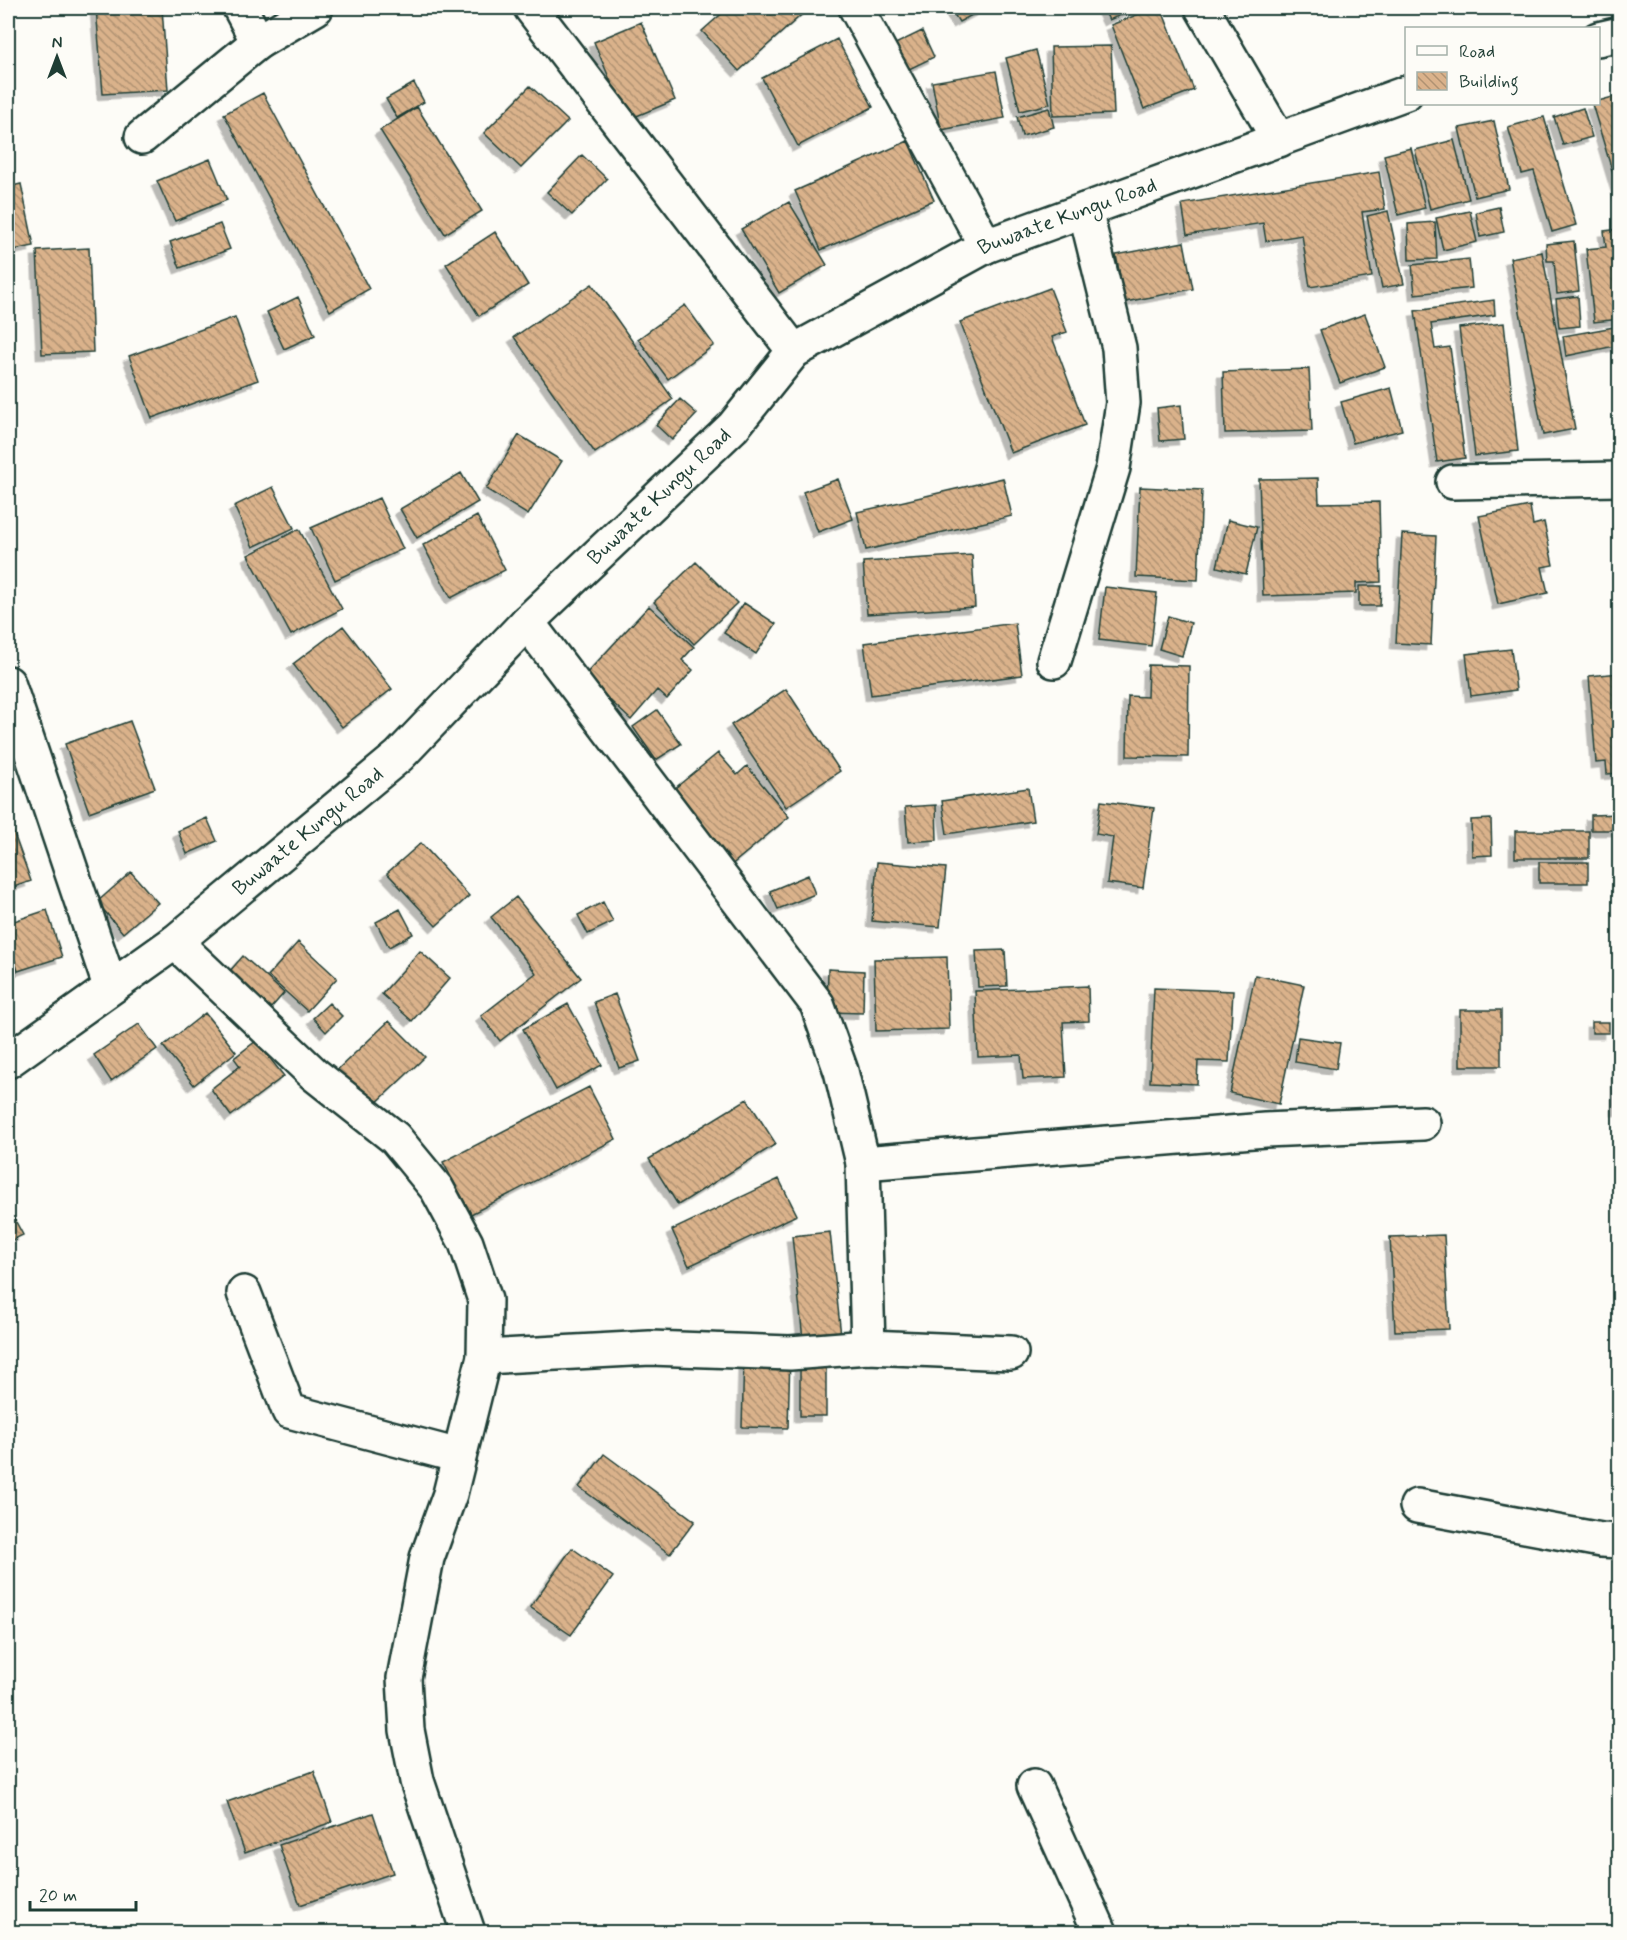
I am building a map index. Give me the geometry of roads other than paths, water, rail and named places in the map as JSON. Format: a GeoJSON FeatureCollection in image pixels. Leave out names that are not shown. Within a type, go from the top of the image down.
{"type":"FeatureCollection","features":[{"type":"Feature","properties":{"kind":"street"},"geometry":{"type":"LineString","coordinates":[[240,8],[258,42]]}},
{"type":"Feature","properties":{"kind":"street"},"geometry":{"type":"LineString","coordinates":[[142,137],[258,42],[316,8]]}},
{"type":"Feature","properties":{"kind":"street"},"geometry":{"type":"LineString","coordinates":[[531,8],[794,351]]}},
{"type":"Feature","properties":{"kind":"street"},"geometry":{"type":"LineString","coordinates":[[856,8],[986,246]]}},
{"type":"Feature","properties":{"kind":"street"},"geometry":{"type":"LineString","coordinates":[[1202,8],[1279,140]]}},
{"type":"Feature","properties":{"kind":"street"},"geometry":{"type":"LineString","coordinates":[[1600,39],[1620,33]]}},
{"type":"Feature","properties":{"kind":"street","name":"Buwaate Kungu Road"},"geometry":{"type":"LineString","coordinates":[[8,1061],[175,942],[399,756],[527,622],[733,427],[794,351],[986,246],[1405,94]]}},
{"type":"Feature","properties":{"kind":"street"},"geometry":{"type":"LineString","coordinates":[[1054,662],[1113,468],[1123,403],[1119,348],[1085,210]]}},
{"type":"Feature","properties":{"kind":"street"},"geometry":{"type":"LineString","coordinates":[[1453,482],[1620,479]]}},
{"type":"Feature","properties":{"kind":"street"},"geometry":{"type":"LineString","coordinates":[[527,622],[817,1004],[842,1071],[863,1163],[867,1347]]}},
{"type":"Feature","properties":{"kind":"street"},"geometry":{"type":"LineString","coordinates":[[8,683],[110,987]]}},
{"type":"Feature","properties":{"kind":"street"},"geometry":{"type":"LineString","coordinates":[[175,942],[314,1074],[395,1138],[437,1189],[466,1243],[485,1300],[484,1357],[450,1494],[427,1558],[404,1678],[407,1730],[417,1780],[468,1932]]}},
{"type":"Feature","properties":{"kind":"street"},"geometry":{"type":"LineString","coordinates":[[863,1163],[1264,1131],[1423,1124]]}},
{"type":"Feature","properties":{"kind":"street"},"geometry":{"type":"LineString","coordinates":[[244,1293],[290,1411],[459,1456]]}},
{"type":"Feature","properties":{"kind":"street"},"geometry":{"type":"LineString","coordinates":[[484,1357],[650,1348],[790,1353],[867,1347],[1011,1353]]}},
{"type":"Feature","properties":{"kind":"street"},"geometry":{"type":"LineString","coordinates":[[1417,1506],[1601,1540],[1620,1541]]}},
{"type":"Feature","properties":{"kind":"street"},"geometry":{"type":"LineString","coordinates":[[1034,1786],[1100,1932]]}}]}
